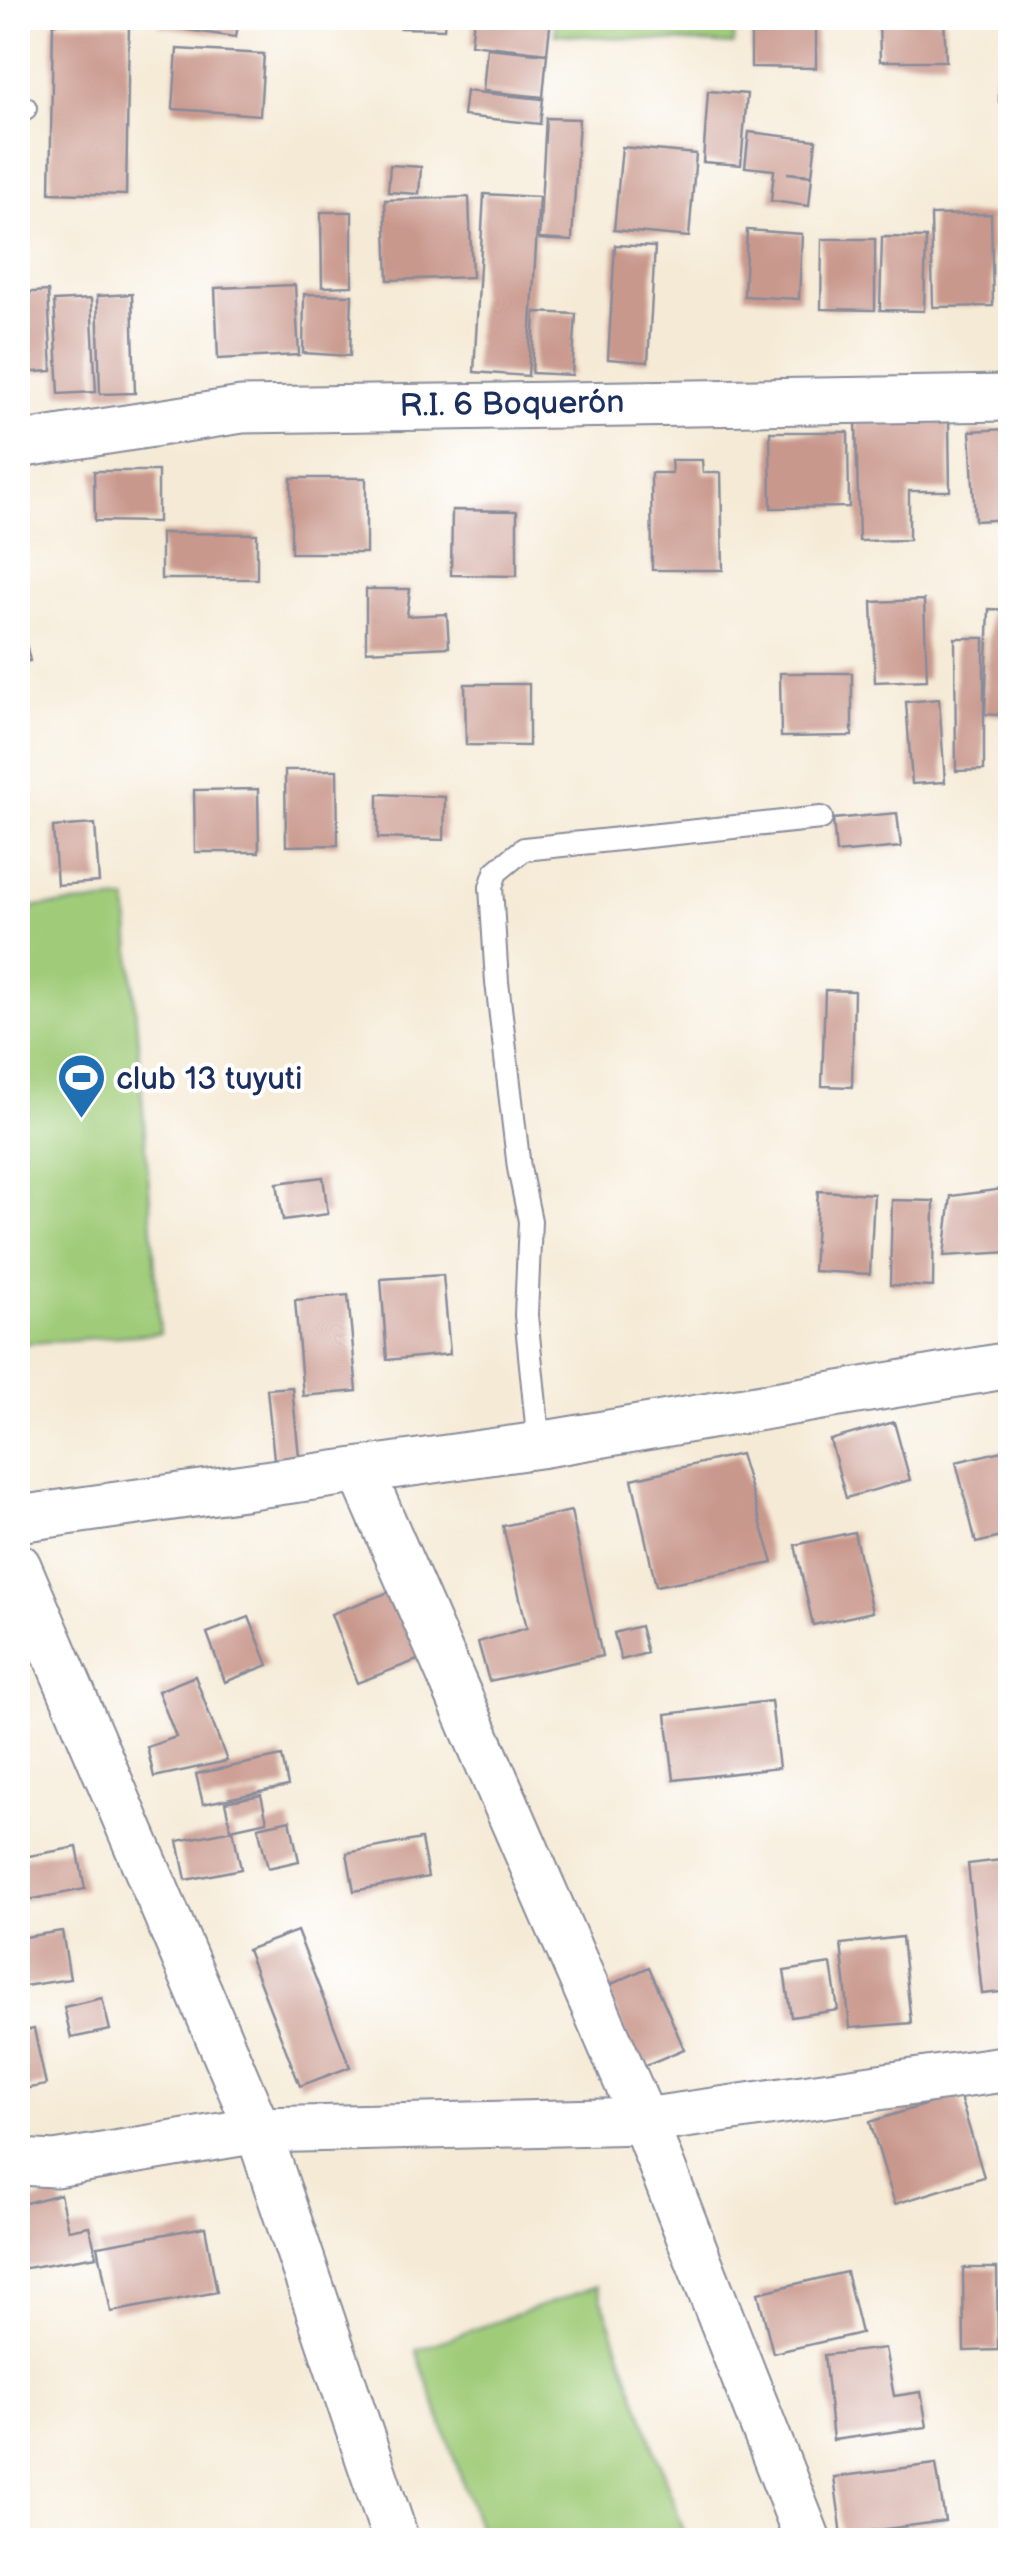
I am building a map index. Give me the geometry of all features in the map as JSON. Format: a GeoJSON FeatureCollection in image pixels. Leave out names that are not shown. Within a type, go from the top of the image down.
{"type":"FeatureCollection","features":[{"type":"Feature","properties":{"kind":"street","name":"R.I. 6 Boquerón"},"geometry":{"type":"LineString","coordinates":[[18,446],[242,410],[1010,398]]}},
{"type":"Feature","properties":{"kind":"street"},"geometry":{"type":"LineString","coordinates":[[18,1518],[538,1445],[1010,1365]]}},
{"type":"Feature","properties":{"kind":"street"},"geometry":{"type":"LineString","coordinates":[[361,1471],[644,2120],[808,2540]]}},
{"type":"Feature","properties":{"kind":"street"},"geometry":{"type":"LineString","coordinates":[[18,1566],[258,2130],[396,2540]]}},
{"type":"Feature","properties":{"kind":"street"},"geometry":{"type":"LineString","coordinates":[[18,2162],[55,2164],[258,2130],[644,2120],[1010,2068]]}},
{"type":"Feature","properties":{"kind":"lane"},"geometry":{"type":"LineString","coordinates":[[538,1445],[526,1316],[530,1221],[519,1168],[497,982],[491,887],[496,872],[524,849],[821,818]]}},
{"type":"Feature","properties":{"kind":"green space"},"geometry":{"type":"Polygon","coordinates":[[[556,18],[735,18],[733,45],[555,34],[556,18]]]}},
{"type":"Feature","properties":{"kind":"green space","name":"club 13 tuyuti"},"geometry":{"type":"Polygon","coordinates":[[[127,900],[160,1333],[18,1344],[18,908],[127,900]]]}},
{"type":"Feature","properties":{"kind":"green space"},"geometry":{"type":"Polygon","coordinates":[[[597,2286],[687,2540],[483,2540],[416,2350],[597,2286]]]}},
{"type":"Feature","properties":{"kind":"building"},"geometry":{"type":"Polygon","coordinates":[[[160,18],[239,18],[236,37],[159,26],[160,18]]]}},
{"type":"Feature","properties":{"kind":"building"},"geometry":{"type":"Polygon","coordinates":[[[399,18],[445,18],[444,29],[399,28],[399,18]]]}},
{"type":"Feature","properties":{"kind":"building"},"geometry":{"type":"Polygon","coordinates":[[[474,18],[551,18],[547,53],[471,44],[474,18]]]}},
{"type":"Feature","properties":{"kind":"building"},"geometry":{"type":"Polygon","coordinates":[[[751,18],[816,18],[816,68],[751,67],[751,18]]]}},
{"type":"Feature","properties":{"kind":"building"},"geometry":{"type":"Polygon","coordinates":[[[879,18],[944,18],[946,61],[880,61],[879,18]]]}},
{"type":"Feature","properties":{"kind":"building"},"geometry":{"type":"Polygon","coordinates":[[[53,23],[129,24],[126,195],[50,193],[53,23]]]}},
{"type":"Feature","properties":{"kind":"building"},"geometry":{"type":"Polygon","coordinates":[[[487,48],[547,54],[543,97],[483,91],[487,48]]]}},
{"type":"Feature","properties":{"kind":"building"},"geometry":{"type":"Polygon","coordinates":[[[177,49],[264,54],[260,115],[173,109],[177,49]]]}},
{"type":"Feature","properties":{"kind":"building"},"geometry":{"type":"Polygon","coordinates":[[[999,73],[1010,73],[1010,102],[999,102],[999,73]]]}},
{"type":"Feature","properties":{"kind":"building"},"geometry":{"type":"Polygon","coordinates":[[[466,91],[543,99],[540,124],[463,116],[466,91]]]}},
{"type":"Feature","properties":{"kind":"building"},"geometry":{"type":"Polygon","coordinates":[[[708,91],[747,94],[741,165],[703,162],[708,91]]]}},
{"type":"Feature","properties":{"kind":"building"},"geometry":{"type":"Polygon","coordinates":[[[546,118],[579,119],[572,241],[539,239],[546,118]]]}},
{"type":"Feature","properties":{"kind":"building"},"geometry":{"type":"Polygon","coordinates":[[[749,132],[816,140],[812,175],[787,173],[812,176],[809,206],[771,201],[774,170],[745,167],[749,132]]]}},
{"type":"Feature","properties":{"kind":"building"},"geometry":{"type":"Polygon","coordinates":[[[622,147],[696,154],[689,237],[614,230],[622,147]]]}},
{"type":"Feature","properties":{"kind":"building"},"geometry":{"type":"Polygon","coordinates":[[[390,165],[421,167],[419,194],[388,192],[390,165]]]}},
{"type":"Feature","properties":{"kind":"building"},"geometry":{"type":"Polygon","coordinates":[[[484,194],[539,197],[528,376],[474,372],[484,194]]]}},
{"type":"Feature","properties":{"kind":"building"},"geometry":{"type":"Polygon","coordinates":[[[469,197],[472,277],[388,280],[385,200],[469,197]]]}},
{"type":"Feature","properties":{"kind":"building"},"geometry":{"type":"Polygon","coordinates":[[[321,212],[352,212],[352,286],[322,287],[321,212]]]}},
{"type":"Feature","properties":{"kind":"building"},"geometry":{"type":"Polygon","coordinates":[[[991,214],[993,306],[933,307],[931,215],[991,214]]]}},
{"type":"Feature","properties":{"kind":"building"},"geometry":{"type":"Polygon","coordinates":[[[747,230],[802,234],[799,299],[744,296],[747,230]]]}},
{"type":"Feature","properties":{"kind":"building"},"geometry":{"type":"Polygon","coordinates":[[[882,237],[926,238],[924,311],[880,310],[882,237]]]}},
{"type":"Feature","properties":{"kind":"building"},"geometry":{"type":"Polygon","coordinates":[[[822,239],[875,239],[875,310],[821,309],[822,239]]]}},
{"type":"Feature","properties":{"kind":"building"},"geometry":{"type":"Polygon","coordinates":[[[615,245],[655,247],[648,362],[608,359],[615,245]]]}},
{"type":"Feature","properties":{"kind":"building"},"geometry":{"type":"Polygon","coordinates":[[[295,285],[299,355],[218,359],[215,288],[295,285]]]}},
{"type":"Feature","properties":{"kind":"building"},"geometry":{"type":"Polygon","coordinates":[[[48,291],[52,371],[18,373],[18,293],[48,291]]]}},
{"type":"Feature","properties":{"kind":"building"},"geometry":{"type":"Polygon","coordinates":[[[132,294],[135,393],[100,394],[97,296],[132,294]]]}},
{"type":"Feature","properties":{"kind":"building"},"geometry":{"type":"Polygon","coordinates":[[[304,294],[352,295],[350,356],[303,353],[304,294]]]}},
{"type":"Feature","properties":{"kind":"building"},"geometry":{"type":"Polygon","coordinates":[[[91,299],[96,392],[59,394],[54,301],[91,299]]]}},
{"type":"Feature","properties":{"kind":"building"},"geometry":{"type":"Polygon","coordinates":[[[535,312],[576,314],[572,375],[532,373],[535,312]]]}},
{"type":"Feature","properties":{"kind":"building"},"geometry":{"type":"Polygon","coordinates":[[[949,418],[950,491],[909,491],[909,540],[859,541],[856,422],[949,418]]]}},
{"type":"Feature","properties":{"kind":"building"},"geometry":{"type":"Polygon","coordinates":[[[1007,429],[1010,519],[975,521],[970,431],[1007,429]]]}},
{"type":"Feature","properties":{"kind":"building"},"geometry":{"type":"Polygon","coordinates":[[[770,432],[848,432],[849,507],[771,508],[770,432]]]}},
{"type":"Feature","properties":{"kind":"building"},"geometry":{"type":"Polygon","coordinates":[[[671,460],[702,460],[703,473],[721,473],[723,570],[652,570],[651,473],[672,473],[671,460]]]}},
{"type":"Feature","properties":{"kind":"building"},"geometry":{"type":"Polygon","coordinates":[[[94,471],[158,471],[158,522],[95,521],[94,471]]]}},
{"type":"Feature","properties":{"kind":"building"},"geometry":{"type":"Polygon","coordinates":[[[291,478],[366,478],[366,553],[291,553],[291,478]]]}},
{"type":"Feature","properties":{"kind":"building"},"geometry":{"type":"Polygon","coordinates":[[[452,510],[517,511],[517,576],[451,575],[452,510]]]}},
{"type":"Feature","properties":{"kind":"building"},"geometry":{"type":"Polygon","coordinates":[[[161,533],[257,534],[257,579],[161,579],[161,533]]]}},
{"type":"Feature","properties":{"kind":"building"},"geometry":{"type":"Polygon","coordinates":[[[366,589],[410,589],[407,616],[447,614],[449,647],[366,651],[366,589]]]}},
{"type":"Feature","properties":{"kind":"building"},"geometry":{"type":"Polygon","coordinates":[[[924,600],[927,680],[875,682],[872,602],[924,600]]]}},
{"type":"Feature","properties":{"kind":"building"},"geometry":{"type":"Polygon","coordinates":[[[18,608],[30,661],[18,663],[18,608]]]}},
{"type":"Feature","properties":{"kind":"building"},"geometry":{"type":"Polygon","coordinates":[[[989,609],[1010,610],[1010,716],[985,714],[989,609]]]}},
{"type":"Feature","properties":{"kind":"building"},"geometry":{"type":"Polygon","coordinates":[[[955,638],[984,638],[984,770],[956,771],[955,638]]]}},
{"type":"Feature","properties":{"kind":"building"},"geometry":{"type":"Polygon","coordinates":[[[780,673],[852,673],[852,736],[781,737],[780,673]]]}},
{"type":"Feature","properties":{"kind":"building"},"geometry":{"type":"Polygon","coordinates":[[[465,684],[529,684],[529,746],[466,745],[465,684]]]}},
{"type":"Feature","properties":{"kind":"building"},"geometry":{"type":"Polygon","coordinates":[[[939,699],[945,782],[912,784],[906,702],[939,699]]]}},
{"type":"Feature","properties":{"kind":"building"},"geometry":{"type":"Polygon","coordinates":[[[285,770],[337,770],[338,845],[286,846],[285,770]]]}},
{"type":"Feature","properties":{"kind":"building"},"geometry":{"type":"Polygon","coordinates":[[[258,789],[259,852],[195,852],[194,790],[258,789]]]}},
{"type":"Feature","properties":{"kind":"building"},"geometry":{"type":"Polygon","coordinates":[[[378,794],[445,797],[444,840],[378,838],[378,794]]]}},
{"type":"Feature","properties":{"kind":"building"},"geometry":{"type":"Polygon","coordinates":[[[897,813],[901,847],[836,853],[833,819],[897,813]]]}},
{"type":"Feature","properties":{"kind":"building"},"geometry":{"type":"Polygon","coordinates":[[[95,824],[99,882],[57,885],[53,827],[95,824]]]}},
{"type":"Feature","properties":{"kind":"building"},"geometry":{"type":"Polygon","coordinates":[[[825,990],[854,991],[852,1087],[822,1086],[825,990]]]}},
{"type":"Feature","properties":{"kind":"building"},"geometry":{"type":"Polygon","coordinates":[[[323,1177],[328,1214],[283,1220],[277,1183],[323,1177]]]}},
{"type":"Feature","properties":{"kind":"building"},"geometry":{"type":"Polygon","coordinates":[[[1010,1188],[1010,1252],[944,1256],[951,1196],[1010,1188]]]}},
{"type":"Feature","properties":{"kind":"building"},"geometry":{"type":"Polygon","coordinates":[[[818,1191],[874,1194],[870,1274],[813,1271],[818,1191]]]}},
{"type":"Feature","properties":{"kind":"building"},"geometry":{"type":"Polygon","coordinates":[[[892,1200],[934,1201],[933,1287],[890,1285],[892,1200]]]}},
{"type":"Feature","properties":{"kind":"building"},"geometry":{"type":"Polygon","coordinates":[[[443,1275],[450,1354],[387,1360],[381,1279],[443,1275]]]}},
{"type":"Feature","properties":{"kind":"building"},"geometry":{"type":"Polygon","coordinates":[[[348,1295],[357,1391],[303,1396],[295,1300],[348,1295]]]}},
{"type":"Feature","properties":{"kind":"building"},"geometry":{"type":"Polygon","coordinates":[[[292,1387],[299,1456],[274,1459],[267,1389],[292,1387]]]}},
{"type":"Feature","properties":{"kind":"building"},"geometry":{"type":"Polygon","coordinates":[[[894,1422],[910,1480],[846,1498],[830,1440],[894,1422]]]}},
{"type":"Feature","properties":{"kind":"building"},"geometry":{"type":"Polygon","coordinates":[[[1010,1449],[1010,1535],[976,1543],[956,1462],[1010,1449]]]}},
{"type":"Feature","properties":{"kind":"building"},"geometry":{"type":"Polygon","coordinates":[[[740,1454],[773,1563],[656,1586],[632,1479],[740,1454]]]}},
{"type":"Feature","properties":{"kind":"building"},"geometry":{"type":"Polygon","coordinates":[[[571,1511],[602,1656],[489,1681],[478,1642],[527,1628],[503,1526],[571,1511]]]}},
{"type":"Feature","properties":{"kind":"building"},"geometry":{"type":"Polygon","coordinates":[[[854,1532],[872,1612],[813,1625],[795,1545],[854,1532]]]}},
{"type":"Feature","properties":{"kind":"building"},"geometry":{"type":"Polygon","coordinates":[[[405,1586],[431,1655],[357,1683],[331,1614],[405,1586]]]}},
{"type":"Feature","properties":{"kind":"building"},"geometry":{"type":"Polygon","coordinates":[[[249,1617],[268,1665],[225,1682],[207,1633],[249,1617]]]}},
{"type":"Feature","properties":{"kind":"building"},"geometry":{"type":"Polygon","coordinates":[[[640,1626],[647,1653],[621,1660],[614,1633],[640,1626]]]}},
{"type":"Feature","properties":{"kind":"building"},"geometry":{"type":"Polygon","coordinates":[[[195,1676],[227,1761],[154,1777],[147,1747],[176,1737],[158,1691],[195,1676]]]}},
{"type":"Feature","properties":{"kind":"building"},"geometry":{"type":"Polygon","coordinates":[[[771,1701],[779,1768],[674,1780],[666,1714],[771,1701]]]}},
{"type":"Feature","properties":{"kind":"building"},"geometry":{"type":"Polygon","coordinates":[[[282,1756],[288,1786],[203,1804],[196,1774],[282,1756]]]}},
{"type":"Feature","properties":{"kind":"building"},"geometry":{"type":"Polygon","coordinates":[[[261,1795],[267,1821],[231,1829],[225,1802],[261,1795]]]}},
{"type":"Feature","properties":{"kind":"building"},"geometry":{"type":"Polygon","coordinates":[[[290,1820],[299,1861],[268,1868],[258,1827],[290,1820]]]}},
{"type":"Feature","properties":{"kind":"building"},"geometry":{"type":"Polygon","coordinates":[[[233,1830],[241,1869],[186,1880],[178,1841],[233,1830]]]}},
{"type":"Feature","properties":{"kind":"building"},"geometry":{"type":"Polygon","coordinates":[[[421,1839],[428,1877],[354,1891],[347,1853],[421,1839]]]}},
{"type":"Feature","properties":{"kind":"building"},"geometry":{"type":"Polygon","coordinates":[[[77,1847],[85,1889],[18,1902],[18,1858],[77,1847]]]}},
{"type":"Feature","properties":{"kind":"building"},"geometry":{"type":"Polygon","coordinates":[[[1010,1859],[1010,1991],[982,1994],[968,1864],[1010,1859]]]}},
{"type":"Feature","properties":{"kind":"building"},"geometry":{"type":"Polygon","coordinates":[[[62,1931],[70,1979],[18,1987],[18,1938],[62,1931]]]}},
{"type":"Feature","properties":{"kind":"building"},"geometry":{"type":"Polygon","coordinates":[[[297,1931],[350,2067],[300,2086],[247,1950],[297,1931]]]}},
{"type":"Feature","properties":{"kind":"building"},"geometry":{"type":"Polygon","coordinates":[[[902,1937],[911,2023],[850,2028],[841,1944],[902,1937]]]}},
{"type":"Feature","properties":{"kind":"building"},"geometry":{"type":"Polygon","coordinates":[[[831,1964],[838,2010],[791,2017],[784,1971],[831,1964]]]}},
{"type":"Feature","properties":{"kind":"building"},"geometry":{"type":"Polygon","coordinates":[[[649,1967],[684,2049],[639,2068],[605,1987],[649,1967]]]}},
{"type":"Feature","properties":{"kind":"building"},"geometry":{"type":"Polygon","coordinates":[[[102,1998],[110,2030],[71,2038],[64,2007],[102,1998]]]}},
{"type":"Feature","properties":{"kind":"building"},"geometry":{"type":"Polygon","coordinates":[[[34,2029],[46,2085],[18,2090],[18,2032],[34,2029]]]}},
{"type":"Feature","properties":{"kind":"building"},"geometry":{"type":"Polygon","coordinates":[[[959,2094],[984,2177],[895,2204],[870,2122],[959,2094]]]}},
{"type":"Feature","properties":{"kind":"building"},"geometry":{"type":"Polygon","coordinates":[[[60,2194],[68,2230],[89,2226],[97,2256],[20,2269],[18,2205],[60,2194]]]}},
{"type":"Feature","properties":{"kind":"building"},"geometry":{"type":"Polygon","coordinates":[[[205,2227],[217,2292],[111,2312],[98,2246],[205,2227]]]}},
{"type":"Feature","properties":{"kind":"building"},"geometry":{"type":"Polygon","coordinates":[[[963,2268],[997,2268],[998,2350],[964,2351],[963,2268]]]}},
{"type":"Feature","properties":{"kind":"building"},"geometry":{"type":"Polygon","coordinates":[[[846,2272],[861,2333],[773,2353],[758,2293],[846,2272]]]}},
{"type":"Feature","properties":{"kind":"building"},"geometry":{"type":"Polygon","coordinates":[[[885,2348],[894,2396],[921,2392],[927,2427],[833,2440],[824,2355],[885,2348]]]}},
{"type":"Feature","properties":{"kind":"building"},"geometry":{"type":"Polygon","coordinates":[[[936,2464],[945,2521],[842,2535],[834,2477],[936,2464]]]}},
{"type":"Feature","properties":{"kind":"place","name":"club 13 tuyuti"},"geometry":{"type":"Point","coordinates":[81,1120]}}]}
